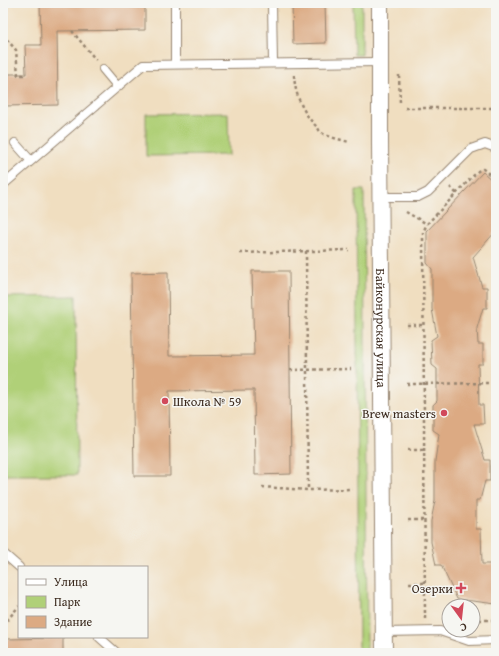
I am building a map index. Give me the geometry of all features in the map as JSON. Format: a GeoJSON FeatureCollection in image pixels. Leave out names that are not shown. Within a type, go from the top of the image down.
{"type":"FeatureCollection","features":[{"type":"Feature","properties":{"kind":"street","name":"Байконурская улица"},"geometry":{"type":"LineString","coordinates":[[380,3],[384,653]]}},
{"type":"Feature","properties":{"kind":"lane"},"geometry":{"type":"LineString","coordinates":[[175,3],[176,64]]}},
{"type":"Feature","properties":{"kind":"lane"},"geometry":{"type":"LineString","coordinates":[[272,3],[273,63]]}},
{"type":"Feature","properties":{"kind":"lane"},"geometry":{"type":"LineString","coordinates":[[3,185],[143,65],[380,62]]}},
{"type":"Feature","properties":{"kind":"lane"},"geometry":{"type":"LineString","coordinates":[[103,68],[118,87]]}},
{"type":"Feature","properties":{"kind":"lane"},"geometry":{"type":"LineString","coordinates":[[15,143],[31,161]]}},
{"type":"Feature","properties":{"kind":"lane"},"geometry":{"type":"LineString","coordinates":[[380,197],[418,197],[428,192],[471,149],[485,144],[496,148]]}},
{"type":"Feature","properties":{"kind":"lane"},"geometry":{"type":"LineString","coordinates":[[3,553],[18,566]]}},
{"type":"Feature","properties":{"kind":"lane"},"geometry":{"type":"LineString","coordinates":[[384,632],[440,631],[469,641],[496,640]]}},
{"type":"Feature","properties":{"kind":"lane"},"geometry":{"type":"LineString","coordinates":[[100,638],[117,653]]}},
{"type":"Feature","properties":{"kind":"path"},"geometry":{"type":"LineString","coordinates":[[72,31],[103,68]]}},
{"type":"Feature","properties":{"kind":"path"},"geometry":{"type":"LineString","coordinates":[[3,35],[16,50],[18,75],[26,75]]}},
{"type":"Feature","properties":{"kind":"path"},"geometry":{"type":"LineString","coordinates":[[294,63],[294,82],[304,111],[322,133],[349,142]]}},
{"type":"Feature","properties":{"kind":"path"},"geometry":{"type":"LineString","coordinates":[[405,108],[496,108]]}},
{"type":"Feature","properties":{"kind":"path"},"geometry":{"type":"LineString","coordinates":[[426,631],[423,232],[427,224],[478,171],[486,171],[496,180]]}},
{"type":"Feature","properties":{"kind":"path"},"geometry":{"type":"LineString","coordinates":[[406,212],[427,224]]}},
{"type":"Feature","properties":{"kind":"path"},"geometry":{"type":"LineString","coordinates":[[240,253],[349,250]]}},
{"type":"Feature","properties":{"kind":"path"},"geometry":{"type":"LineString","coordinates":[[306,251],[308,490]]}},
{"type":"Feature","properties":{"kind":"path"},"geometry":{"type":"LineString","coordinates":[[406,325],[423,325]]}},
{"type":"Feature","properties":{"kind":"path"},"geometry":{"type":"LineString","coordinates":[[290,370],[351,369]]}},
{"type":"Feature","properties":{"kind":"path"},"geometry":{"type":"LineString","coordinates":[[407,384],[496,383]]}},
{"type":"Feature","properties":{"kind":"path"},"geometry":{"type":"LineString","coordinates":[[408,450],[424,450]]}},
{"type":"Feature","properties":{"kind":"path"},"geometry":{"type":"LineString","coordinates":[[262,487],[308,490],[353,489]]}},
{"type":"Feature","properties":{"kind":"path"},"geometry":{"type":"LineString","coordinates":[[408,520],[425,520]]}},
{"type":"Feature","properties":{"kind":"path"},"geometry":{"type":"LineString","coordinates":[[409,583],[425,583]]}},
{"type":"Feature","properties":{"kind":"path"},"geometry":{"type":"LineString","coordinates":[[3,625],[18,607]]}},
{"type":"Feature","properties":{"kind":"path"},"geometry":{"type":"LineString","coordinates":[[481,620],[496,620]]}},
{"type":"Feature","properties":{"kind":"green space"},"geometry":{"type":"Polygon","coordinates":[[[353,3],[362,3],[362,55],[354,55],[353,3]]]}},
{"type":"Feature","properties":{"kind":"green space"},"geometry":{"type":"Polygon","coordinates":[[[228,113],[229,155],[146,156],[146,114],[228,113]]]}},
{"type":"Feature","properties":{"kind":"green space"},"geometry":{"type":"Polygon","coordinates":[[[356,190],[364,190],[367,651],[359,652],[356,190]]]}},
{"type":"Feature","properties":{"kind":"green space"},"geometry":{"type":"Polygon","coordinates":[[[76,296],[77,475],[3,475],[3,297],[76,296]]]}},
{"type":"Feature","properties":{"kind":"building"},"geometry":{"type":"Polygon","coordinates":[[[40,3],[145,3],[145,30],[57,31],[58,105],[3,106],[3,74],[26,74],[25,45],[41,45],[40,3]]]}},
{"type":"Feature","properties":{"kind":"building"},"geometry":{"type":"Polygon","coordinates":[[[292,3],[325,3],[326,43],[293,44],[292,3]]]}},
{"type":"Feature","properties":{"kind":"building"},"geometry":{"type":"Polygon","coordinates":[[[483,172],[496,184],[496,231],[473,257],[482,287],[487,287],[487,308],[483,308],[477,328],[478,344],[483,344],[483,364],[478,364],[479,405],[483,405],[484,424],[474,424],[485,460],[490,460],[490,481],[485,481],[480,500],[476,500],[476,529],[481,529],[482,564],[496,564],[496,604],[481,602],[481,598],[457,598],[441,565],[436,565],[431,542],[431,521],[435,501],[435,461],[439,434],[433,430],[433,405],[437,401],[437,369],[432,365],[431,340],[437,336],[432,309],[432,269],[427,263],[427,231],[483,172]]]}},
{"type":"Feature","properties":{"kind":"building"},"geometry":{"type":"Polygon","coordinates":[[[252,271],[289,271],[291,474],[255,475],[254,390],[169,391],[170,476],[134,476],[131,273],[168,272],[169,356],[254,355],[252,271]]]}},
{"type":"Feature","properties":{"kind":"building"},"geometry":{"type":"Polygon","coordinates":[[[63,638],[63,653],[6,653],[6,639],[63,638]]]}},
{"type":"Feature","properties":{"kind":"place","name":"Школа № 59"},"geometry":{"type":"Point","coordinates":[165,401]}},
{"type":"Feature","properties":{"kind":"place","name":"Brew masters"},"geometry":{"type":"Point","coordinates":[444,413]}},
{"type":"Feature","properties":{"kind":"place","name":"Озерки"},"geometry":{"type":"Point","coordinates":[461,588]}}]}
